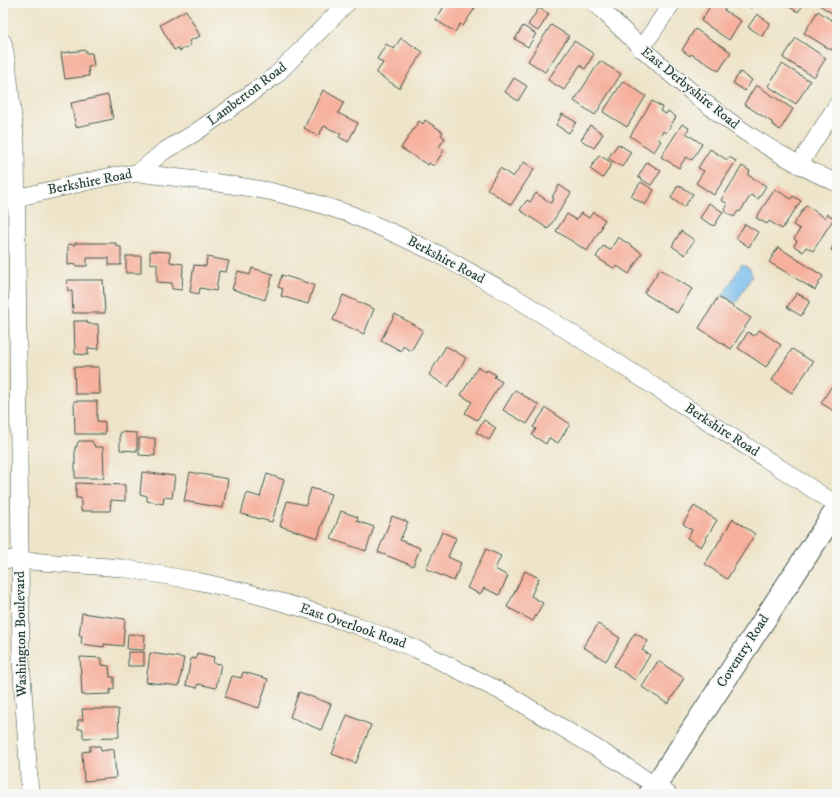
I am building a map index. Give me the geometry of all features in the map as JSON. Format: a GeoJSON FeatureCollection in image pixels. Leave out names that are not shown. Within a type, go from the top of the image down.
{"type":"FeatureCollection","features":[{"type":"Feature","properties":{"kind":"street","name":"Lamberton Road"},"geometry":{"type":"LineString","coordinates":[[138,172],[164,151],[231,108],[276,75],[347,3]]}},
{"type":"Feature","properties":{"kind":"street","name":"East Derbyshire Road"},"geometry":{"type":"LineString","coordinates":[[595,3],[641,49],[680,84],[720,115],[758,141],[799,165],[837,183]]}},
{"type":"Feature","properties":{"kind":"street"},"geometry":{"type":"LineString","coordinates":[[641,49],[672,3]]}},
{"type":"Feature","properties":{"kind":"street","name":"Washington Boulevard"},"geometry":{"type":"LineString","coordinates":[[3,42],[8,71],[16,146],[10,200],[11,559],[21,659],[30,794]]}},
{"type":"Feature","properties":{"kind":"street"},"geometry":{"type":"LineString","coordinates":[[799,165],[837,105]]}},
{"type":"Feature","properties":{"kind":"street","name":"Berkshire Road"},"geometry":{"type":"LineString","coordinates":[[10,200],[112,176],[138,172],[206,180],[269,191],[312,202],[357,217],[438,254],[529,306],[837,505]]}},
{"type":"Feature","properties":{"kind":"street","name":"Coventry Road"},"geometry":{"type":"LineString","coordinates":[[658,791],[837,508]]}},
{"type":"Feature","properties":{"kind":"street","name":"East Overlook Road"},"geometry":{"type":"LineString","coordinates":[[11,559],[122,568],[198,581],[246,592],[358,626],[416,649],[510,696],[619,762],[658,791]]}},
{"type":"Feature","properties":{"kind":"water"},"geometry":{"type":"Polygon","coordinates":[[[742,264],[750,269],[752,276],[736,303],[723,295],[742,264]]]}},
{"type":"Feature","properties":{"kind":"building"},"geometry":{"type":"Polygon","coordinates":[[[446,3],[474,3],[472,6],[475,8],[463,26],[460,24],[455,32],[436,20],[446,3]]]}},
{"type":"Feature","properties":{"kind":"building"},"geometry":{"type":"Polygon","coordinates":[[[621,3],[634,3],[630,9],[621,3]]]}},
{"type":"Feature","properties":{"kind":"building"},"geometry":{"type":"Polygon","coordinates":[[[712,3],[725,3],[727,5],[724,10],[741,21],[729,40],[701,21],[712,3]]]}},
{"type":"Feature","properties":{"kind":"building"},"geometry":{"type":"Polygon","coordinates":[[[744,3],[754,3],[751,8],[744,3]]]}},
{"type":"Feature","properties":{"kind":"building"},"geometry":{"type":"Polygon","coordinates":[[[787,3],[805,3],[798,12],[786,5],[787,3]]]}},
{"type":"Feature","properties":{"kind":"building"},"geometry":{"type":"Polygon","coordinates":[[[821,3],[837,3],[837,16],[819,5],[821,3]]]}},
{"type":"Feature","properties":{"kind":"building"},"geometry":{"type":"Polygon","coordinates":[[[539,8],[549,14],[538,31],[528,25],[539,8]]]}},
{"type":"Feature","properties":{"kind":"building"},"geometry":{"type":"Polygon","coordinates":[[[186,10],[200,36],[189,41],[191,45],[180,51],[178,48],[174,50],[160,25],[186,10]]]}},
{"type":"Feature","properties":{"kind":"building"},"geometry":{"type":"Polygon","coordinates":[[[818,11],[837,24],[837,42],[831,50],[804,33],[818,11]]]}},
{"type":"Feature","properties":{"kind":"building"},"geometry":{"type":"Polygon","coordinates":[[[757,14],[770,23],[762,36],[748,27],[757,14]]]}},
{"type":"Feature","properties":{"kind":"building"},"geometry":{"type":"Polygon","coordinates":[[[551,25],[569,36],[545,72],[528,61],[551,25]]]}},
{"type":"Feature","properties":{"kind":"building"},"geometry":{"type":"Polygon","coordinates":[[[523,26],[536,34],[528,47],[515,39],[523,26]]]}},
{"type":"Feature","properties":{"kind":"building"},"geometry":{"type":"Polygon","coordinates":[[[695,29],[731,52],[719,71],[691,54],[690,56],[682,50],[695,29]]]}},
{"type":"Feature","properties":{"kind":"building"},"geometry":{"type":"Polygon","coordinates":[[[401,38],[423,52],[399,88],[376,73],[383,63],[377,59],[386,44],[394,49],[401,38]]]}},
{"type":"Feature","properties":{"kind":"building"},"geometry":{"type":"Polygon","coordinates":[[[796,38],[826,58],[814,77],[783,58],[796,38]]]}},
{"type":"Feature","properties":{"kind":"building"},"geometry":{"type":"Polygon","coordinates":[[[574,41],[594,54],[585,69],[580,65],[564,90],[548,80],[574,41]]]}},
{"type":"Feature","properties":{"kind":"building"},"geometry":{"type":"Polygon","coordinates":[[[86,50],[86,53],[92,53],[94,66],[88,67],[89,76],[65,79],[61,53],[86,50]]]}},
{"type":"Feature","properties":{"kind":"building"},"geometry":{"type":"Polygon","coordinates":[[[600,61],[621,74],[595,115],[574,101],[600,61]]]}},
{"type":"Feature","properties":{"kind":"building"},"geometry":{"type":"Polygon","coordinates":[[[782,64],[810,81],[796,104],[768,86],[782,64]]]}},
{"type":"Feature","properties":{"kind":"building"},"geometry":{"type":"Polygon","coordinates":[[[740,72],[752,80],[745,91],[733,83],[740,72]]]}},
{"type":"Feature","properties":{"kind":"building"},"geometry":{"type":"Polygon","coordinates":[[[514,78],[527,86],[518,101],[505,92],[514,78]]]}},
{"type":"Feature","properties":{"kind":"building"},"geometry":{"type":"Polygon","coordinates":[[[623,81],[646,96],[627,127],[603,112],[623,81]]]}},
{"type":"Feature","properties":{"kind":"building"},"geometry":{"type":"Polygon","coordinates":[[[756,85],[793,109],[780,130],[772,124],[773,123],[744,104],[756,85]]]}},
{"type":"Feature","properties":{"kind":"building"},"geometry":{"type":"Polygon","coordinates":[[[323,90],[344,102],[338,113],[358,123],[348,142],[339,137],[341,134],[324,126],[318,136],[304,128],[323,90]]]}},
{"type":"Feature","properties":{"kind":"building"},"geometry":{"type":"Polygon","coordinates":[[[108,95],[113,119],[76,127],[71,103],[108,95]]]}},
{"type":"Feature","properties":{"kind":"building"},"geometry":{"type":"Polygon","coordinates":[[[652,101],[662,107],[660,111],[666,114],[668,111],[676,117],[666,133],[663,131],[658,139],[661,141],[654,152],[630,136],[652,101]]]}},
{"type":"Feature","properties":{"kind":"building"},"geometry":{"type":"Polygon","coordinates":[[[562,114],[576,122],[569,133],[556,125],[562,114]]]}},
{"type":"Feature","properties":{"kind":"building"},"geometry":{"type":"Polygon","coordinates":[[[425,120],[443,132],[441,135],[445,138],[439,147],[444,150],[434,166],[429,163],[428,165],[401,148],[419,121],[423,124],[425,120]]]}},
{"type":"Feature","properties":{"kind":"building"},"geometry":{"type":"Polygon","coordinates":[[[682,124],[689,128],[686,133],[702,144],[692,160],[686,157],[679,168],[661,157],[682,124]]]}},
{"type":"Feature","properties":{"kind":"building"},"geometry":{"type":"Polygon","coordinates":[[[590,125],[603,134],[594,148],[581,140],[590,125]]]}},
{"type":"Feature","properties":{"kind":"building"},"geometry":{"type":"Polygon","coordinates":[[[618,144],[631,152],[622,167],[608,158],[618,144]]]}},
{"type":"Feature","properties":{"kind":"building"},"geometry":{"type":"Polygon","coordinates":[[[710,149],[727,160],[729,157],[736,161],[714,195],[696,183],[704,171],[698,168],[710,149]]]}},
{"type":"Feature","properties":{"kind":"building"},"geometry":{"type":"Polygon","coordinates":[[[599,155],[612,163],[603,178],[590,169],[599,155]]]}},
{"type":"Feature","properties":{"kind":"building"},"geometry":{"type":"Polygon","coordinates":[[[524,162],[534,169],[511,205],[487,189],[500,168],[513,177],[524,162]]]}},
{"type":"Feature","properties":{"kind":"building"},"geometry":{"type":"Polygon","coordinates":[[[647,162],[661,171],[651,185],[638,177],[647,162]]]}},
{"type":"Feature","properties":{"kind":"building"},"geometry":{"type":"Polygon","coordinates":[[[742,166],[750,171],[748,175],[766,186],[758,199],[751,195],[740,212],[738,211],[734,217],[724,211],[728,204],[721,200],[742,166]]]}},
{"type":"Feature","properties":{"kind":"building"},"geometry":{"type":"Polygon","coordinates":[[[641,182],[654,190],[645,205],[631,196],[641,182]]]}},
{"type":"Feature","properties":{"kind":"building"},"geometry":{"type":"Polygon","coordinates":[[[559,185],[571,193],[548,229],[520,210],[527,200],[530,202],[536,193],[551,203],[554,198],[552,197],[559,185]]]}},
{"type":"Feature","properties":{"kind":"building"},"geometry":{"type":"Polygon","coordinates":[[[678,185],[693,194],[684,207],[671,198],[678,185]]]}},
{"type":"Feature","properties":{"kind":"building"},"geometry":{"type":"Polygon","coordinates":[[[775,189],[791,199],[793,196],[801,201],[782,229],[769,221],[767,224],[756,218],[775,189]]]}},
{"type":"Feature","properties":{"kind":"building"},"geometry":{"type":"Polygon","coordinates":[[[709,203],[723,212],[714,226],[700,218],[709,203]]]}},
{"type":"Feature","properties":{"kind":"building"},"geometry":{"type":"Polygon","coordinates":[[[806,205],[825,218],[827,214],[834,218],[813,251],[806,247],[803,252],[794,246],[797,241],[794,239],[800,229],[793,225],[806,205]]]}},
{"type":"Feature","properties":{"kind":"building"},"geometry":{"type":"Polygon","coordinates":[[[593,212],[605,220],[587,251],[556,231],[567,214],[576,220],[581,213],[589,218],[593,212]]]}},
{"type":"Feature","properties":{"kind":"building"},"geometry":{"type":"Polygon","coordinates":[[[745,224],[758,232],[749,247],[736,238],[745,224]]]}},
{"type":"Feature","properties":{"kind":"building"},"geometry":{"type":"Polygon","coordinates":[[[681,231],[694,240],[685,255],[672,246],[681,231]]]}},
{"type":"Feature","properties":{"kind":"building"},"geometry":{"type":"Polygon","coordinates":[[[618,237],[642,253],[629,274],[617,266],[615,269],[596,257],[603,246],[610,250],[618,237]]]}},
{"type":"Feature","properties":{"kind":"building"},"geometry":{"type":"Polygon","coordinates":[[[837,238],[837,253],[831,250],[837,238]]]}},
{"type":"Feature","properties":{"kind":"building"},"geometry":{"type":"Polygon","coordinates":[[[75,243],[116,243],[116,246],[121,247],[121,265],[109,265],[109,258],[87,258],[87,266],[75,266],[75,264],[68,265],[68,244],[75,245],[75,243]]]}},
{"type":"Feature","properties":{"kind":"building"},"geometry":{"type":"Polygon","coordinates":[[[778,247],[823,276],[815,290],[769,262],[778,247]]]}},
{"type":"Feature","properties":{"kind":"building"},"geometry":{"type":"Polygon","coordinates":[[[150,251],[170,252],[170,262],[183,264],[182,290],[172,289],[172,283],[157,282],[157,264],[150,263],[150,251]]]}},
{"type":"Feature","properties":{"kind":"building"},"geometry":{"type":"Polygon","coordinates":[[[126,256],[141,256],[141,273],[126,273],[126,256]]]}},
{"type":"Feature","properties":{"kind":"building"},"geometry":{"type":"Polygon","coordinates":[[[207,257],[229,261],[226,272],[219,271],[216,291],[200,288],[199,294],[190,292],[194,265],[206,266],[207,257]]]}},
{"type":"Feature","properties":{"kind":"building"},"geometry":{"type":"Polygon","coordinates":[[[252,268],[273,274],[265,300],[232,289],[238,271],[250,275],[252,268]]]}},
{"type":"Feature","properties":{"kind":"building"},"geometry":{"type":"Polygon","coordinates":[[[660,269],[692,289],[677,313],[644,293],[660,269]]]}},
{"type":"Feature","properties":{"kind":"building"},"geometry":{"type":"Polygon","coordinates":[[[282,275],[314,285],[308,304],[281,296],[283,289],[278,287],[282,275]]]}},
{"type":"Feature","properties":{"kind":"building"},"geometry":{"type":"Polygon","coordinates":[[[67,280],[103,280],[105,313],[73,313],[72,291],[68,291],[67,280]]]}},
{"type":"Feature","properties":{"kind":"building"},"geometry":{"type":"Polygon","coordinates":[[[797,293],[810,301],[801,316],[787,307],[797,293]]]}},
{"type":"Feature","properties":{"kind":"building"},"geometry":{"type":"Polygon","coordinates":[[[343,295],[374,309],[364,334],[333,320],[343,295]]]}},
{"type":"Feature","properties":{"kind":"building"},"geometry":{"type":"Polygon","coordinates":[[[718,297],[751,318],[731,349],[699,328],[718,297]]]}},
{"type":"Feature","properties":{"kind":"building"},"geometry":{"type":"Polygon","coordinates":[[[395,314],[423,330],[411,351],[403,346],[401,351],[381,340],[395,314]]]}},
{"type":"Feature","properties":{"kind":"building"},"geometry":{"type":"Polygon","coordinates":[[[74,321],[87,321],[88,324],[98,324],[99,349],[88,348],[88,355],[75,354],[74,321]]]}},
{"type":"Feature","properties":{"kind":"building"},"geometry":{"type":"Polygon","coordinates":[[[759,330],[781,345],[766,367],[738,348],[748,332],[754,336],[759,330]]]}},
{"type":"Feature","properties":{"kind":"building"},"geometry":{"type":"Polygon","coordinates":[[[446,346],[466,358],[448,387],[429,375],[446,346]]]}},
{"type":"Feature","properties":{"kind":"building"},"geometry":{"type":"Polygon","coordinates":[[[792,349],[813,362],[792,393],[772,380],[792,349]]]}},
{"type":"Feature","properties":{"kind":"building"},"geometry":{"type":"Polygon","coordinates":[[[74,367],[99,367],[100,394],[75,394],[74,367]]]}},
{"type":"Feature","properties":{"kind":"building"},"geometry":{"type":"Polygon","coordinates":[[[478,367],[486,372],[487,370],[496,375],[494,377],[502,382],[477,420],[465,413],[472,402],[461,395],[478,367]]]}},
{"type":"Feature","properties":{"kind":"building"},"geometry":{"type":"Polygon","coordinates":[[[837,378],[837,413],[821,403],[837,378]]]}},
{"type":"Feature","properties":{"kind":"building"},"geometry":{"type":"Polygon","coordinates":[[[515,390],[539,405],[527,424],[503,410],[515,390]]]}},
{"type":"Feature","properties":{"kind":"building"},"geometry":{"type":"Polygon","coordinates":[[[74,401],[97,401],[97,421],[105,422],[105,434],[75,434],[74,401]]]}},
{"type":"Feature","properties":{"kind":"building"},"geometry":{"type":"Polygon","coordinates":[[[546,408],[570,424],[558,443],[549,438],[546,444],[532,435],[536,429],[533,427],[546,408]]]}},
{"type":"Feature","properties":{"kind":"building"},"geometry":{"type":"Polygon","coordinates":[[[484,420],[496,428],[489,440],[476,432],[484,420]]]}},
{"type":"Feature","properties":{"kind":"building"},"geometry":{"type":"Polygon","coordinates":[[[120,432],[137,433],[137,451],[120,450],[120,432]]]}},
{"type":"Feature","properties":{"kind":"building"},"geometry":{"type":"Polygon","coordinates":[[[139,438],[155,438],[155,456],[139,455],[139,438]]]}},
{"type":"Feature","properties":{"kind":"building"},"geometry":{"type":"Polygon","coordinates":[[[79,441],[92,441],[95,447],[103,447],[104,478],[75,478],[75,447],[77,447],[79,441]]]}},
{"type":"Feature","properties":{"kind":"building"},"geometry":{"type":"Polygon","coordinates":[[[142,472],[175,476],[172,498],[164,497],[163,504],[147,501],[147,496],[140,494],[142,472]]]}},
{"type":"Feature","properties":{"kind":"building"},"geometry":{"type":"Polygon","coordinates":[[[190,472],[228,479],[223,508],[184,501],[190,472]]]}},
{"type":"Feature","properties":{"kind":"building"},"geometry":{"type":"Polygon","coordinates":[[[267,474],[284,480],[272,522],[241,514],[247,493],[260,497],[267,474]]]}},
{"type":"Feature","properties":{"kind":"building"},"geometry":{"type":"Polygon","coordinates":[[[76,483],[125,485],[125,501],[111,500],[110,511],[81,511],[81,498],[76,498],[76,483]]]}},
{"type":"Feature","properties":{"kind":"building"},"geometry":{"type":"Polygon","coordinates":[[[311,488],[331,494],[318,538],[280,526],[287,501],[306,505],[311,488]]]}},
{"type":"Feature","properties":{"kind":"building"},"geometry":{"type":"Polygon","coordinates":[[[694,506],[717,520],[701,547],[687,538],[692,530],[683,524],[694,506]]]}},
{"type":"Feature","properties":{"kind":"building"},"geometry":{"type":"Polygon","coordinates":[[[341,511],[358,517],[357,521],[374,527],[366,551],[331,539],[341,511]]]}},
{"type":"Feature","properties":{"kind":"building"},"geometry":{"type":"Polygon","coordinates":[[[392,516],[408,522],[400,540],[420,548],[413,566],[378,552],[392,516]]]}},
{"type":"Feature","properties":{"kind":"building"},"geometry":{"type":"Polygon","coordinates":[[[733,519],[755,534],[727,579],[705,564],[733,519]]]}},
{"type":"Feature","properties":{"kind":"building"},"geometry":{"type":"Polygon","coordinates":[[[442,532],[456,538],[448,557],[461,563],[454,581],[426,569],[442,532]]]}},
{"type":"Feature","properties":{"kind":"building"},"geometry":{"type":"Polygon","coordinates":[[[486,549],[501,556],[495,569],[508,576],[499,595],[484,588],[480,594],[467,588],[486,549]]]}},
{"type":"Feature","properties":{"kind":"building"},"geometry":{"type":"Polygon","coordinates":[[[525,571],[539,578],[531,596],[543,603],[533,621],[507,607],[525,571]]]}},
{"type":"Feature","properties":{"kind":"building"},"geometry":{"type":"Polygon","coordinates":[[[82,613],[125,619],[123,646],[104,644],[104,647],[81,644],[82,636],[79,635],[82,613]]]}},
{"type":"Feature","properties":{"kind":"building"},"geometry":{"type":"Polygon","coordinates":[[[598,624],[620,638],[606,661],[583,647],[598,624]]]}},
{"type":"Feature","properties":{"kind":"building"},"geometry":{"type":"Polygon","coordinates":[[[635,633],[648,641],[642,650],[650,655],[635,680],[614,666],[635,633]]]}},
{"type":"Feature","properties":{"kind":"building"},"geometry":{"type":"Polygon","coordinates":[[[128,634],[145,635],[144,650],[127,649],[128,634]]]}},
{"type":"Feature","properties":{"kind":"building"},"geometry":{"type":"Polygon","coordinates":[[[128,652],[144,652],[144,666],[128,666],[128,652]]]}},
{"type":"Feature","properties":{"kind":"building"},"geometry":{"type":"Polygon","coordinates":[[[150,653],[184,658],[179,686],[146,682],[150,653]]]}},
{"type":"Feature","properties":{"kind":"building"},"geometry":{"type":"Polygon","coordinates":[[[197,653],[214,657],[213,663],[221,664],[216,688],[198,684],[197,688],[186,685],[191,658],[196,659],[197,653]]]}},
{"type":"Feature","properties":{"kind":"building"},"geometry":{"type":"Polygon","coordinates":[[[80,657],[102,658],[102,665],[109,666],[110,677],[114,677],[114,689],[110,690],[110,694],[82,695],[80,657]]]}},
{"type":"Feature","properties":{"kind":"building"},"geometry":{"type":"Polygon","coordinates":[[[658,661],[684,678],[668,704],[642,687],[658,661]]]}},
{"type":"Feature","properties":{"kind":"building"},"geometry":{"type":"Polygon","coordinates":[[[243,672],[268,679],[259,708],[225,697],[232,676],[241,678],[243,672]]]}},
{"type":"Feature","properties":{"kind":"building"},"geometry":{"type":"Polygon","coordinates":[[[299,692],[331,704],[321,730],[290,717],[299,692]]]}},
{"type":"Feature","properties":{"kind":"building"},"geometry":{"type":"Polygon","coordinates":[[[82,709],[118,709],[119,737],[83,738],[83,729],[78,729],[78,720],[83,720],[82,709]]]}},
{"type":"Feature","properties":{"kind":"building"},"geometry":{"type":"Polygon","coordinates":[[[347,715],[371,725],[356,763],[332,754],[347,715]]]}},
{"type":"Feature","properties":{"kind":"building"},"geometry":{"type":"Polygon","coordinates":[[[90,746],[100,746],[101,751],[114,749],[116,778],[84,781],[82,752],[90,751],[90,746]]]}}]}
